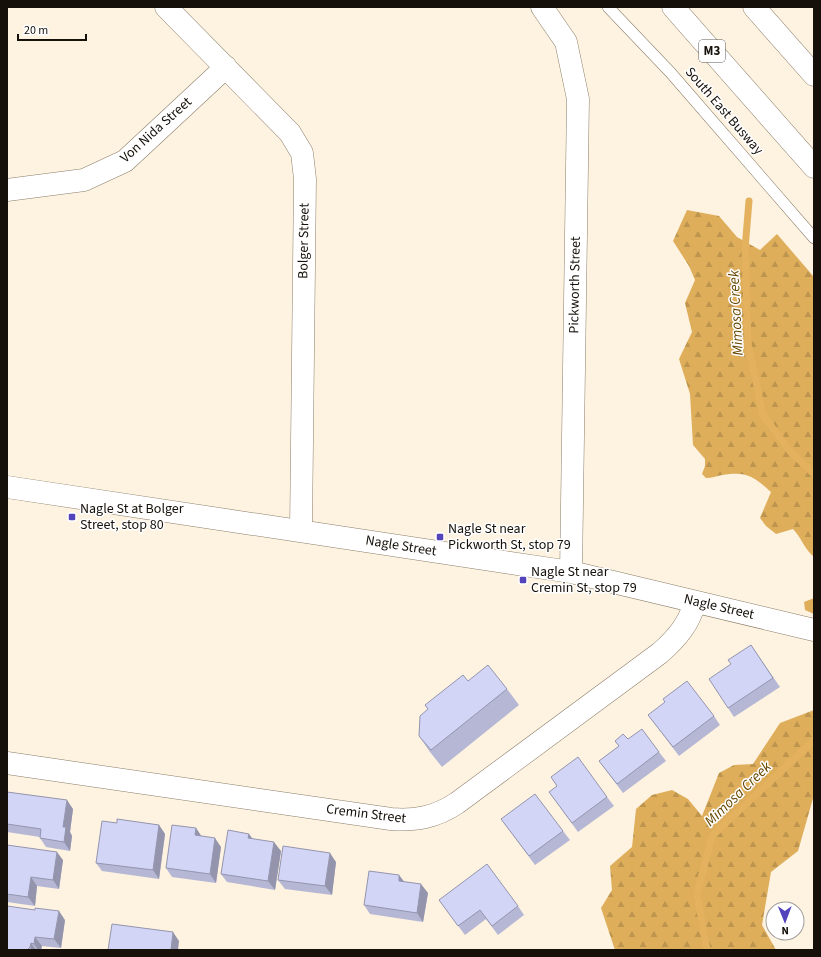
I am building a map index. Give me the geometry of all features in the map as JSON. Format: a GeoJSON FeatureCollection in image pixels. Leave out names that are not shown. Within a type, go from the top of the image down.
{"type":"FeatureCollection","features":[{"type":"Feature","properties":{"kind":"main road","name":"Bolger Street"},"geometry":{"type":"LineString","coordinates":[[166,7],[290,134],[302,153],[305,179],[301,530]]}},
{"type":"Feature","properties":{"kind":"main road","name":"Pickworth Street"},"geometry":{"type":"LineString","coordinates":[[542,7],[566,42],[578,99],[571,572]]}},
{"type":"Feature","properties":{"kind":"main road","name":"M3"},"geometry":{"type":"LineString","coordinates":[[673,7],[814,168]]}},
{"type":"Feature","properties":{"kind":"main road"},"geometry":{"type":"LineString","coordinates":[[754,7],[814,75]]}},
{"type":"Feature","properties":{"kind":"main road","name":"Von Nida Street"},"geometry":{"type":"LineString","coordinates":[[7,190],[84,180],[125,161],[226,67]]}},
{"type":"Feature","properties":{"kind":"main road","name":"Nagle Street"},"geometry":{"type":"LineString","coordinates":[[7,487],[301,530],[571,572],[814,630]]}},
{"type":"Feature","properties":{"kind":"main road","name":"Cremin Street"},"geometry":{"type":"LineString","coordinates":[[7,763],[391,819],[416,820],[428,818],[457,803],[666,648],[688,622],[695,602]]}},
{"type":"Feature","properties":{"kind":"lane","name":"South East Busway"},"geometry":{"type":"LineString","coordinates":[[608,7],[670,72],[814,238]]}},
{"type":"Feature","properties":{"kind":"green space"},"geometry":{"type":"Polygon","coordinates":[[[687,210],[719,216],[737,237],[760,250],[777,234],[814,277],[814,557],[793,529],[776,534],[766,526],[760,518],[771,492],[759,482],[744,474],[731,474],[706,478],[702,474],[705,466],[705,459],[693,445],[690,394],[679,359],[692,332],[685,303],[695,280],[689,266],[673,241],[687,210]]]}},
{"type":"Feature","properties":{"kind":"green space"},"geometry":{"type":"Polygon","coordinates":[[[814,598],[814,614],[805,610],[804,602],[814,598]]]}},
{"type":"Feature","properties":{"kind":"green space"},"geometry":{"type":"Polygon","coordinates":[[[814,710],[814,795],[798,851],[771,872],[765,901],[762,925],[765,930],[765,941],[771,941],[776,950],[615,950],[601,908],[612,890],[610,866],[632,847],[636,809],[652,795],[672,790],[688,799],[702,816],[719,773],[734,765],[753,764],[780,723],[814,710]]]}},
{"type":"Feature","properties":{"kind":"building"},"geometry":{"type":"Polygon","coordinates":[[[751,645],[773,678],[728,708],[709,679],[731,664],[728,660],[751,645]]]}},
{"type":"Feature","properties":{"kind":"building"},"geometry":{"type":"Polygon","coordinates":[[[488,665],[507,689],[431,750],[419,736],[420,716],[428,709],[425,705],[463,675],[468,681],[488,665]]]}},
{"type":"Feature","properties":{"kind":"building"},"geometry":{"type":"Polygon","coordinates":[[[687,681],[714,716],[673,747],[648,715],[665,702],[663,699],[687,681]]]}},
{"type":"Feature","properties":{"kind":"building"},"geometry":{"type":"Polygon","coordinates":[[[642,729],[659,752],[617,784],[599,761],[619,746],[615,741],[623,734],[628,739],[642,729]]]}},
{"type":"Feature","properties":{"kind":"building"},"geometry":{"type":"Polygon","coordinates":[[[578,757],[607,797],[572,823],[549,792],[557,786],[551,777],[578,757]]]}},
{"type":"Feature","properties":{"kind":"building"},"geometry":{"type":"Polygon","coordinates":[[[7,792],[67,800],[63,827],[66,827],[64,842],[40,838],[41,829],[7,824],[7,792]]]}},
{"type":"Feature","properties":{"kind":"building"},"geometry":{"type":"Polygon","coordinates":[[[535,794],[563,831],[529,856],[501,819],[535,794]]]}},
{"type":"Feature","properties":{"kind":"building"},"geometry":{"type":"Polygon","coordinates":[[[117,819],[159,825],[153,870],[96,863],[102,821],[117,823],[117,819]]]}},
{"type":"Feature","properties":{"kind":"building"},"geometry":{"type":"Polygon","coordinates":[[[172,825],[196,828],[195,835],[215,838],[210,874],[166,868],[172,825]]]}},
{"type":"Feature","properties":{"kind":"building"},"geometry":{"type":"Polygon","coordinates":[[[228,830],[249,834],[248,838],[274,842],[268,881],[221,874],[228,830]]]}},
{"type":"Feature","properties":{"kind":"building"},"geometry":{"type":"Polygon","coordinates":[[[7,845],[57,852],[53,880],[31,877],[28,897],[7,894],[7,845]]]}},
{"type":"Feature","properties":{"kind":"building"},"geometry":{"type":"Polygon","coordinates":[[[283,846],[330,853],[325,886],[278,880],[283,846]]]}},
{"type":"Feature","properties":{"kind":"building"},"geometry":{"type":"Polygon","coordinates":[[[487,864],[518,906],[492,926],[480,910],[458,926],[439,900],[487,864]]]}},
{"type":"Feature","properties":{"kind":"building"},"geometry":{"type":"Polygon","coordinates":[[[369,871],[399,875],[399,881],[421,884],[417,913],[364,905],[369,871]]]}},
{"type":"Feature","properties":{"kind":"building"},"geometry":{"type":"Polygon","coordinates":[[[7,906],[35,910],[35,908],[59,911],[54,939],[35,937],[34,944],[31,943],[27,950],[7,950],[7,906]]]}},
{"type":"Feature","properties":{"kind":"building"},"geometry":{"type":"Polygon","coordinates":[[[112,924],[173,932],[171,950],[108,950],[112,924]]]}},
{"type":"Feature","properties":{"kind":"waterway","name":"Mimosa Creek"},"geometry":{"type":"LineString","coordinates":[[749,201],[745,249],[748,344],[763,415],[789,450],[814,474]]}},
{"type":"Feature","properties":{"kind":"waterway","name":"Mimosa Creek"},"geometry":{"type":"LineString","coordinates":[[707,950],[697,894],[712,836],[814,740]]}},
{"type":"Feature","properties":{"kind":"place","name":"Nagle St at Bolger Street, stop 80"},"geometry":{"type":"Point","coordinates":[72,517]}},
{"type":"Feature","properties":{"kind":"place","name":"Nagle St near Pickworth St, stop 79"},"geometry":{"type":"Point","coordinates":[440,537]}},
{"type":"Feature","properties":{"kind":"place","name":"Nagle St near Cremin St, stop 79"},"geometry":{"type":"Point","coordinates":[523,580]}}]}
